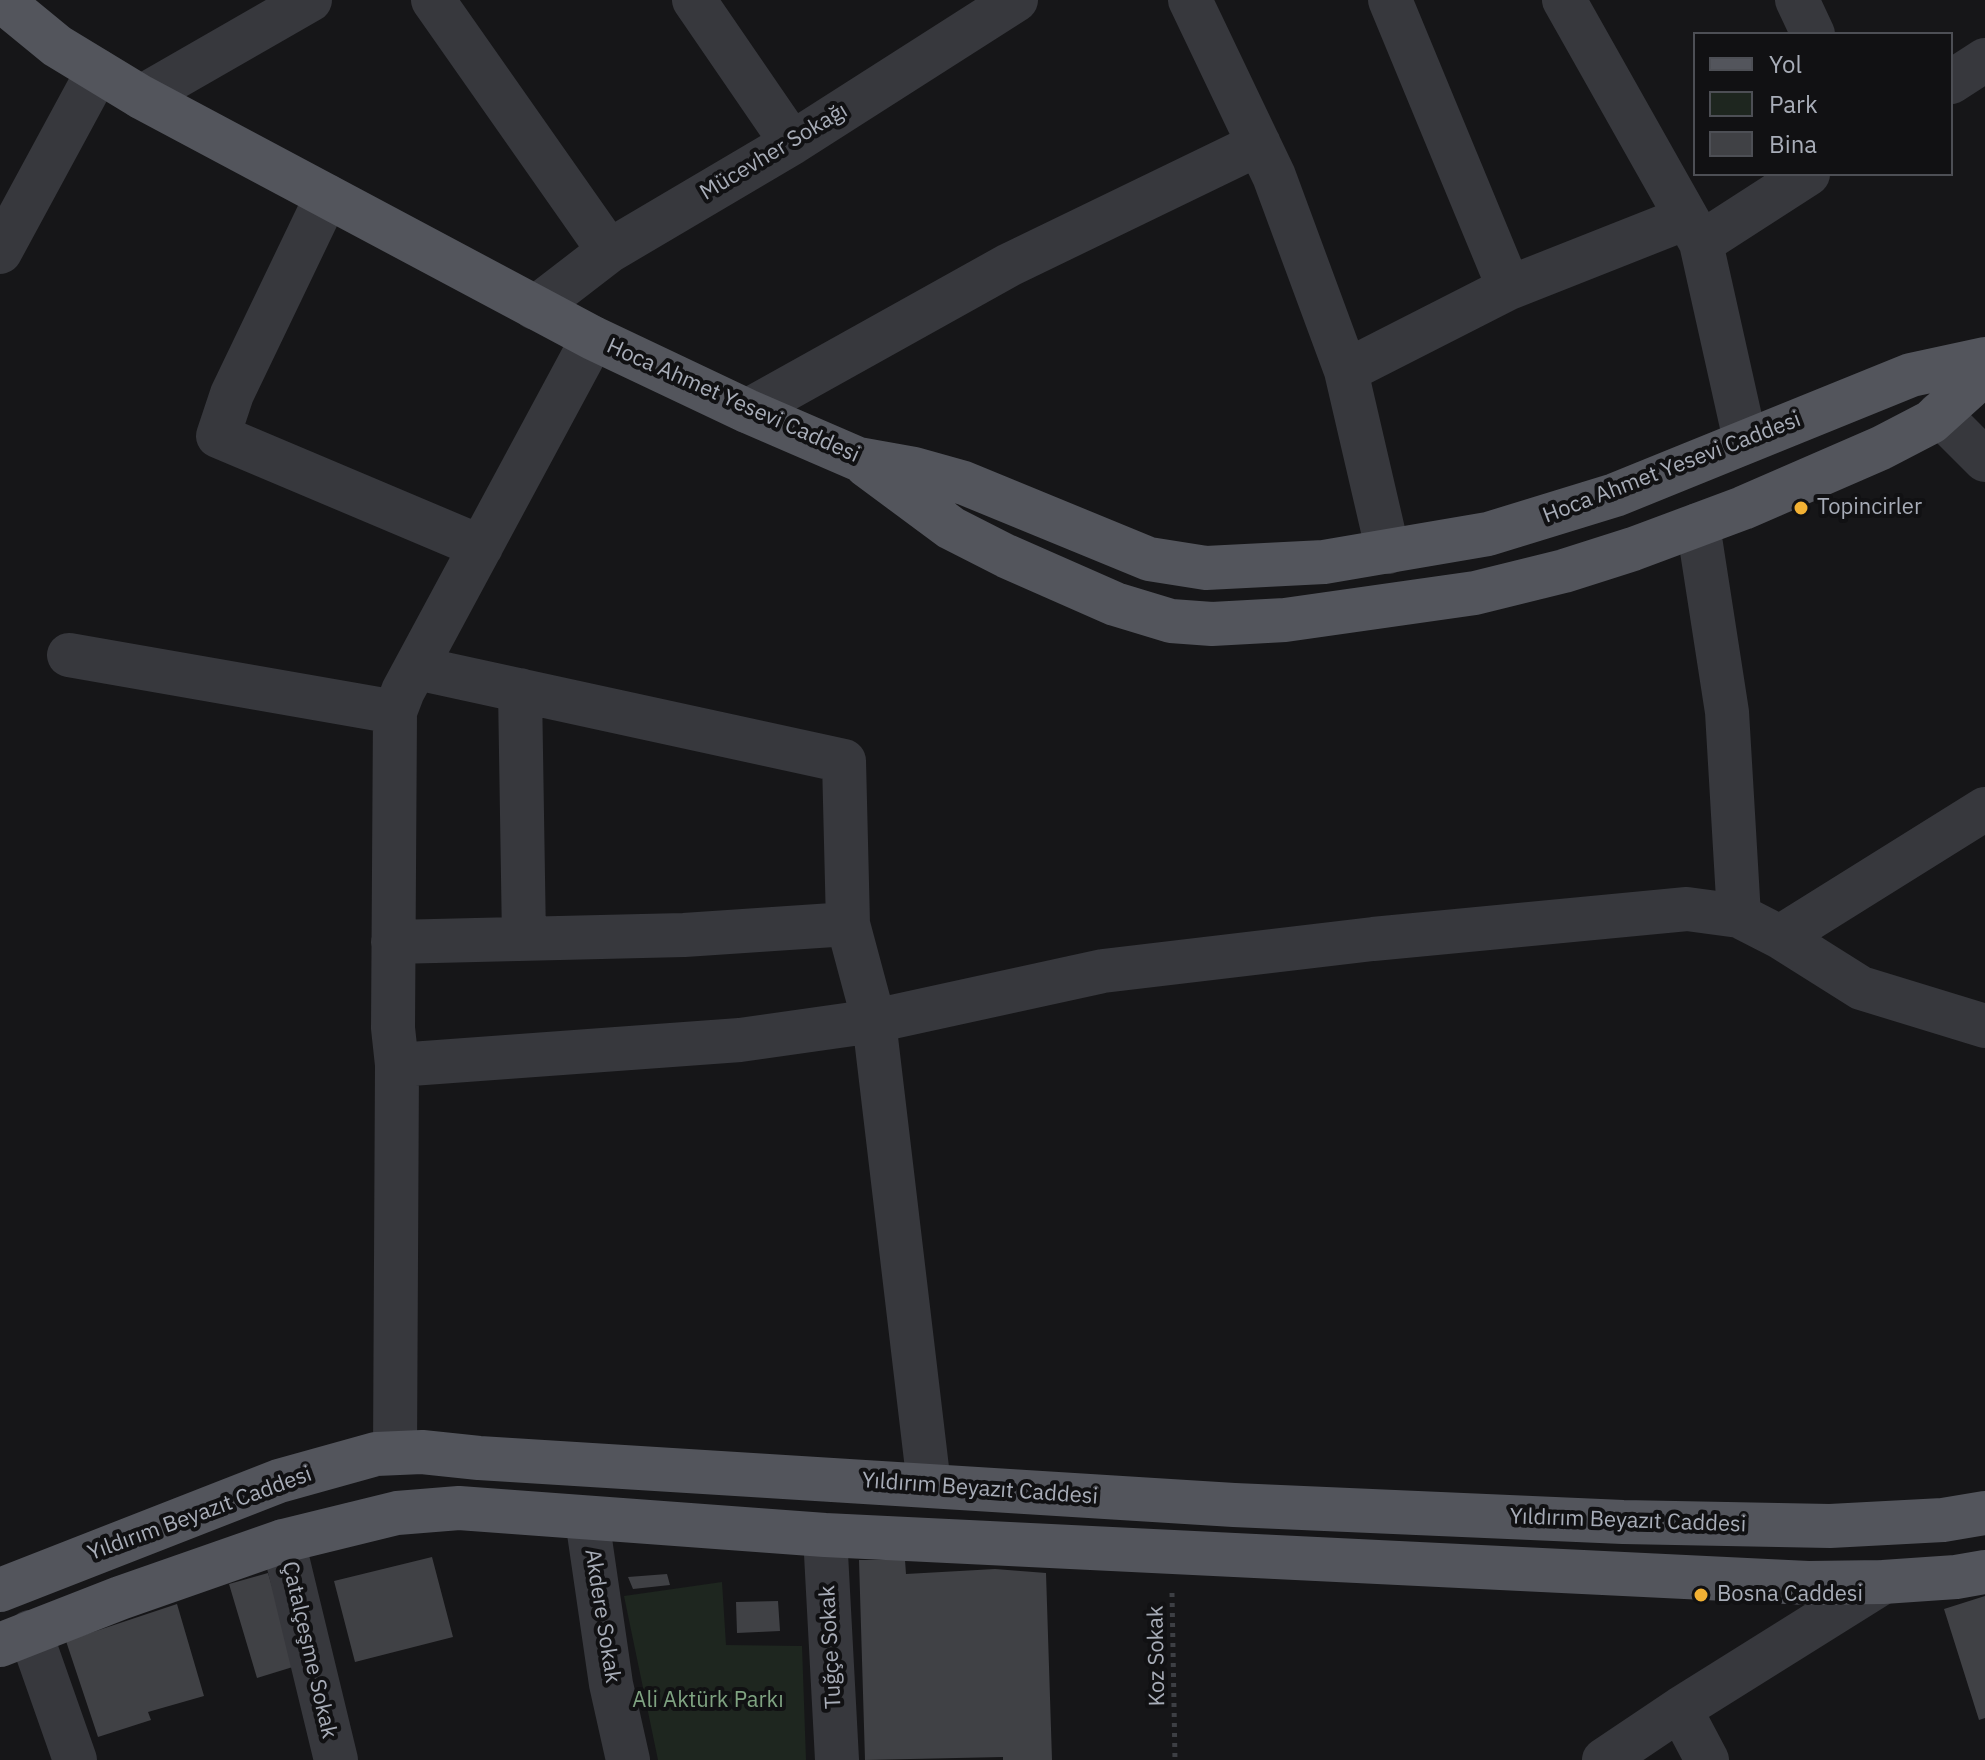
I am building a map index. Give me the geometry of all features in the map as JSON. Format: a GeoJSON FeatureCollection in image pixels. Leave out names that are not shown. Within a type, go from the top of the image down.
{"type":"FeatureCollection","features":[{"type":"Feature","properties":{"kind":"main road","name":"Hoca Ahmet Yesevi Caddesi"},"geometry":{"type":"LineString","coordinates":[[1,0],[57,46],[141,97],[593,338],[747,411],[858,459],[914,469],[964,483],[1149,559],[1206,568],[1324,562],[1488,534],[1615,495],[1911,375],[1985,359]]}},
{"type":"Feature","properties":{"kind":"main road"},"geometry":{"type":"LineString","coordinates":[[858,459],[951,528],[1115,604],[1171,621],[1285,620],[1475,593],[1564,571],[1633,549],[1881,448],[1931,422],[1985,373]]}},
{"type":"Feature","properties":{"kind":"main road","name":"Yıldırım Beyazıt Caddesi"},"geometry":{"type":"LineString","coordinates":[[0,1590],[279,1481],[376,1454],[395,1453],[422,1452],[1234,1505],[1623,1522],[1830,1526],[1943,1520],[1985,1513]]}},
{"type":"Feature","properties":{"kind":"main road"},"geometry":{"type":"LineString","coordinates":[[15,1638],[283,1541],[397,1513],[459,1508],[825,1535],[1808,1583],[1883,1582],[1985,1572]]}},
{"type":"Feature","properties":{"kind":"street"},"geometry":{"type":"LineString","coordinates":[[433,0],[609,251]]}},
{"type":"Feature","properties":{"kind":"street"},"geometry":{"type":"LineString","coordinates":[[694,0],[792,143]]}},
{"type":"Feature","properties":{"kind":"street"},"geometry":{"type":"LineString","coordinates":[[1190,0],[1274,176],[1346,371],[1388,552]]}},
{"type":"Feature","properties":{"kind":"street"},"geometry":{"type":"LineString","coordinates":[[1390,0],[1509,288]]}},
{"type":"Feature","properties":{"kind":"street"},"geometry":{"type":"LineString","coordinates":[[1564,0],[1694,230],[1745,440]]}},
{"type":"Feature","properties":{"kind":"street"},"geometry":{"type":"LineString","coordinates":[[1797,0],[1812,32]]}},
{"type":"Feature","properties":{"kind":"street"},"geometry":{"type":"LineString","coordinates":[[141,97],[301,2]]}},
{"type":"Feature","properties":{"kind":"street","name":"Mücevher Sokağı"},"geometry":{"type":"LineString","coordinates":[[535,308],[609,251],[792,143],[990,7]]}},
{"type":"Feature","properties":{"kind":"street"},"geometry":{"type":"LineString","coordinates":[[1953,81],[1985,60]]}},
{"type":"Feature","properties":{"kind":"street"},"geometry":{"type":"LineString","coordinates":[[0,252],[98,71]]}},
{"type":"Feature","properties":{"kind":"street"},"geometry":{"type":"LineString","coordinates":[[747,411],[1009,265],[1259,144]]}},
{"type":"Feature","properties":{"kind":"street"},"geometry":{"type":"LineString","coordinates":[[1346,371],[1509,288],[1694,230],[1804,176]]}},
{"type":"Feature","properties":{"kind":"street"},"geometry":{"type":"LineString","coordinates":[[327,196],[232,394],[218,436],[481,547]]}},
{"type":"Feature","properties":{"kind":"street"},"geometry":{"type":"LineString","coordinates":[[395,1453],[395,712],[403,691],[593,338]]}},
{"type":"Feature","properties":{"kind":"street"},"geometry":{"type":"LineString","coordinates":[[1939,414],[1985,460]]}},
{"type":"Feature","properties":{"kind":"street"},"geometry":{"type":"LineString","coordinates":[[1698,525],[1727,712],[1739,916]]}},
{"type":"Feature","properties":{"kind":"street"},"geometry":{"type":"LineString","coordinates":[[69,655],[395,712]]}},
{"type":"Feature","properties":{"kind":"street"},"geometry":{"type":"LineString","coordinates":[[417,668],[844,761],[848,924],[874,1021],[929,1485]]}},
{"type":"Feature","properties":{"kind":"street"},"geometry":{"type":"LineString","coordinates":[[520,690],[524,939]]}},
{"type":"Feature","properties":{"kind":"street"},"geometry":{"type":"LineString","coordinates":[[1780,937],[1985,809]]}},
{"type":"Feature","properties":{"kind":"street"},"geometry":{"type":"LineString","coordinates":[[397,1065],[740,1040],[874,1021],[1103,971],[1373,939],[1687,909],[1739,916],[1780,937],[1861,988],[1985,1026]]}},
{"type":"Feature","properties":{"kind":"street"},"geometry":{"type":"LineString","coordinates":[[393,942],[684,935],[848,924]]}},
{"type":"Feature","properties":{"kind":"street","name":"Akdere Sokak"},"geometry":{"type":"LineString","coordinates":[[587,1519],[611,1684],[628,1760]]}},
{"type":"Feature","properties":{"kind":"street","name":"Tuğçe Sokak"},"geometry":{"type":"LineString","coordinates":[[825,1535],[837,1760]]}},
{"type":"Feature","properties":{"kind":"street","name":"Çatalçeşme Sokak"},"geometry":{"type":"LineString","coordinates":[[283,1541],[336,1760]]}},
{"type":"Feature","properties":{"kind":"street"},"geometry":{"type":"LineString","coordinates":[[1604,1760],[1883,1582]]}},
{"type":"Feature","properties":{"kind":"street"},"geometry":{"type":"LineString","coordinates":[[15,1638],[75,1760]]}},
{"type":"Feature","properties":{"kind":"street"},"geometry":{"type":"LineString","coordinates":[[1680,1709],[1707,1760]]}},
{"type":"Feature","properties":{"kind":"path","name":"Koz Sokak"},"geometry":{"type":"LineString","coordinates":[[1172,1551],[1175,1760]]}},
{"type":"Feature","properties":{"kind":"green space","name":"Ali Aktürk Parkı"},"geometry":{"type":"Polygon","coordinates":[[[722,1582],[726,1645],[802,1646],[806,1760],[658,1760],[624,1596],[722,1582]]]}},
{"type":"Feature","properties":{"kind":"building"},"geometry":{"type":"Polygon","coordinates":[[[432,1557],[453,1637],[355,1662],[334,1581],[432,1557]]]}},
{"type":"Feature","properties":{"kind":"building"},"geometry":{"type":"Polygon","coordinates":[[[859,1560],[905,1560],[906,1574],[995,1569],[1046,1573],[1052,1760],[1003,1760],[1003,1757],[865,1760],[859,1560]]]}},
{"type":"Feature","properties":{"kind":"building"},"geometry":{"type":"Polygon","coordinates":[[[268,1573],[296,1666],[257,1678],[229,1584],[268,1573]]]}},
{"type":"Feature","properties":{"kind":"building"},"geometry":{"type":"Polygon","coordinates":[[[667,1574],[670,1585],[633,1589],[628,1577],[667,1574]]]}},
{"type":"Feature","properties":{"kind":"building"},"geometry":{"type":"Polygon","coordinates":[[[1985,1596],[1985,1718],[1979,1720],[1944,1609],[1985,1596]]]}},
{"type":"Feature","properties":{"kind":"building"},"geometry":{"type":"Polygon","coordinates":[[[778,1601],[780,1631],[737,1633],[736,1602],[778,1601]]]}},
{"type":"Feature","properties":{"kind":"building"},"geometry":{"type":"Polygon","coordinates":[[[177,1604],[204,1696],[148,1712],[151,1720],[98,1737],[66,1641],[177,1604]]]}},
{"type":"Feature","properties":{"kind":"place","name":"Topincirler"},"geometry":{"type":"Point","coordinates":[1801,508]}},
{"type":"Feature","properties":{"kind":"place","name":"Bosna Caddesi"},"geometry":{"type":"Point","coordinates":[1701,1595]}}]}
